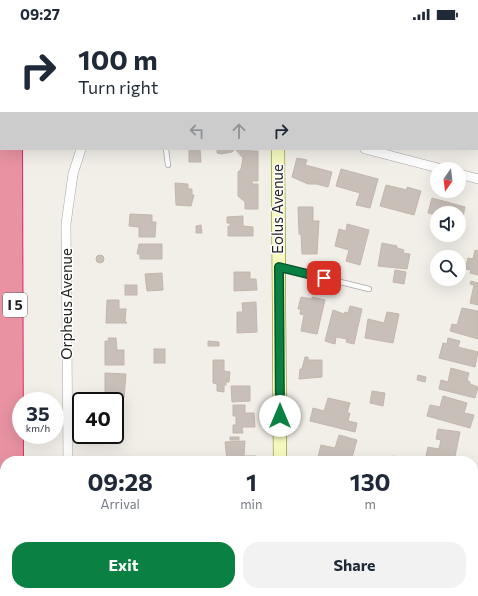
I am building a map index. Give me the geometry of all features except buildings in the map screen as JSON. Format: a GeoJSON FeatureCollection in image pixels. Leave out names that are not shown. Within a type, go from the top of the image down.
{"type":"FeatureCollection","features":[{"type":"Feature","properties":{"kind":"highway"},"geometry":{"type":"LineString","coordinates":[[1,150],[2,456]]}},
{"type":"Feature","properties":{"kind":"highway","name":"I 5"},"geometry":{"type":"LineString","coordinates":[[14,150],[15,456]]}},
{"type":"Feature","properties":{"kind":"street","name":"Orpheus Avenue"},"geometry":{"type":"LineString","coordinates":[[68,456],[66,224],[73,174],[81,150]]}},
{"type":"Feature","properties":{"kind":"street","name":"Eolus Avenue"},"geometry":{"type":"LineString","coordinates":[[278,150],[280,456]]}},
{"type":"Feature","properties":{"kind":"street"},"geometry":{"type":"LineString","coordinates":[[369,150],[430,166]]}},
{"type":"Feature","properties":{"kind":"street"},"geometry":{"type":"LineString","coordinates":[[466,176],[478,179]]}},
{"type":"Feature","properties":{"kind":"lane"},"geometry":{"type":"LineString","coordinates":[[166,150],[168,165]]}},
{"type":"Feature","properties":{"kind":"lane"},"geometry":{"type":"LineString","coordinates":[[279,267],[369,289]]}},
{"type":"Feature","properties":{"kind":"route"},"geometry":{"type":"LineString","coordinates":[[280,416],[279,267],[324,278]]}}]}
